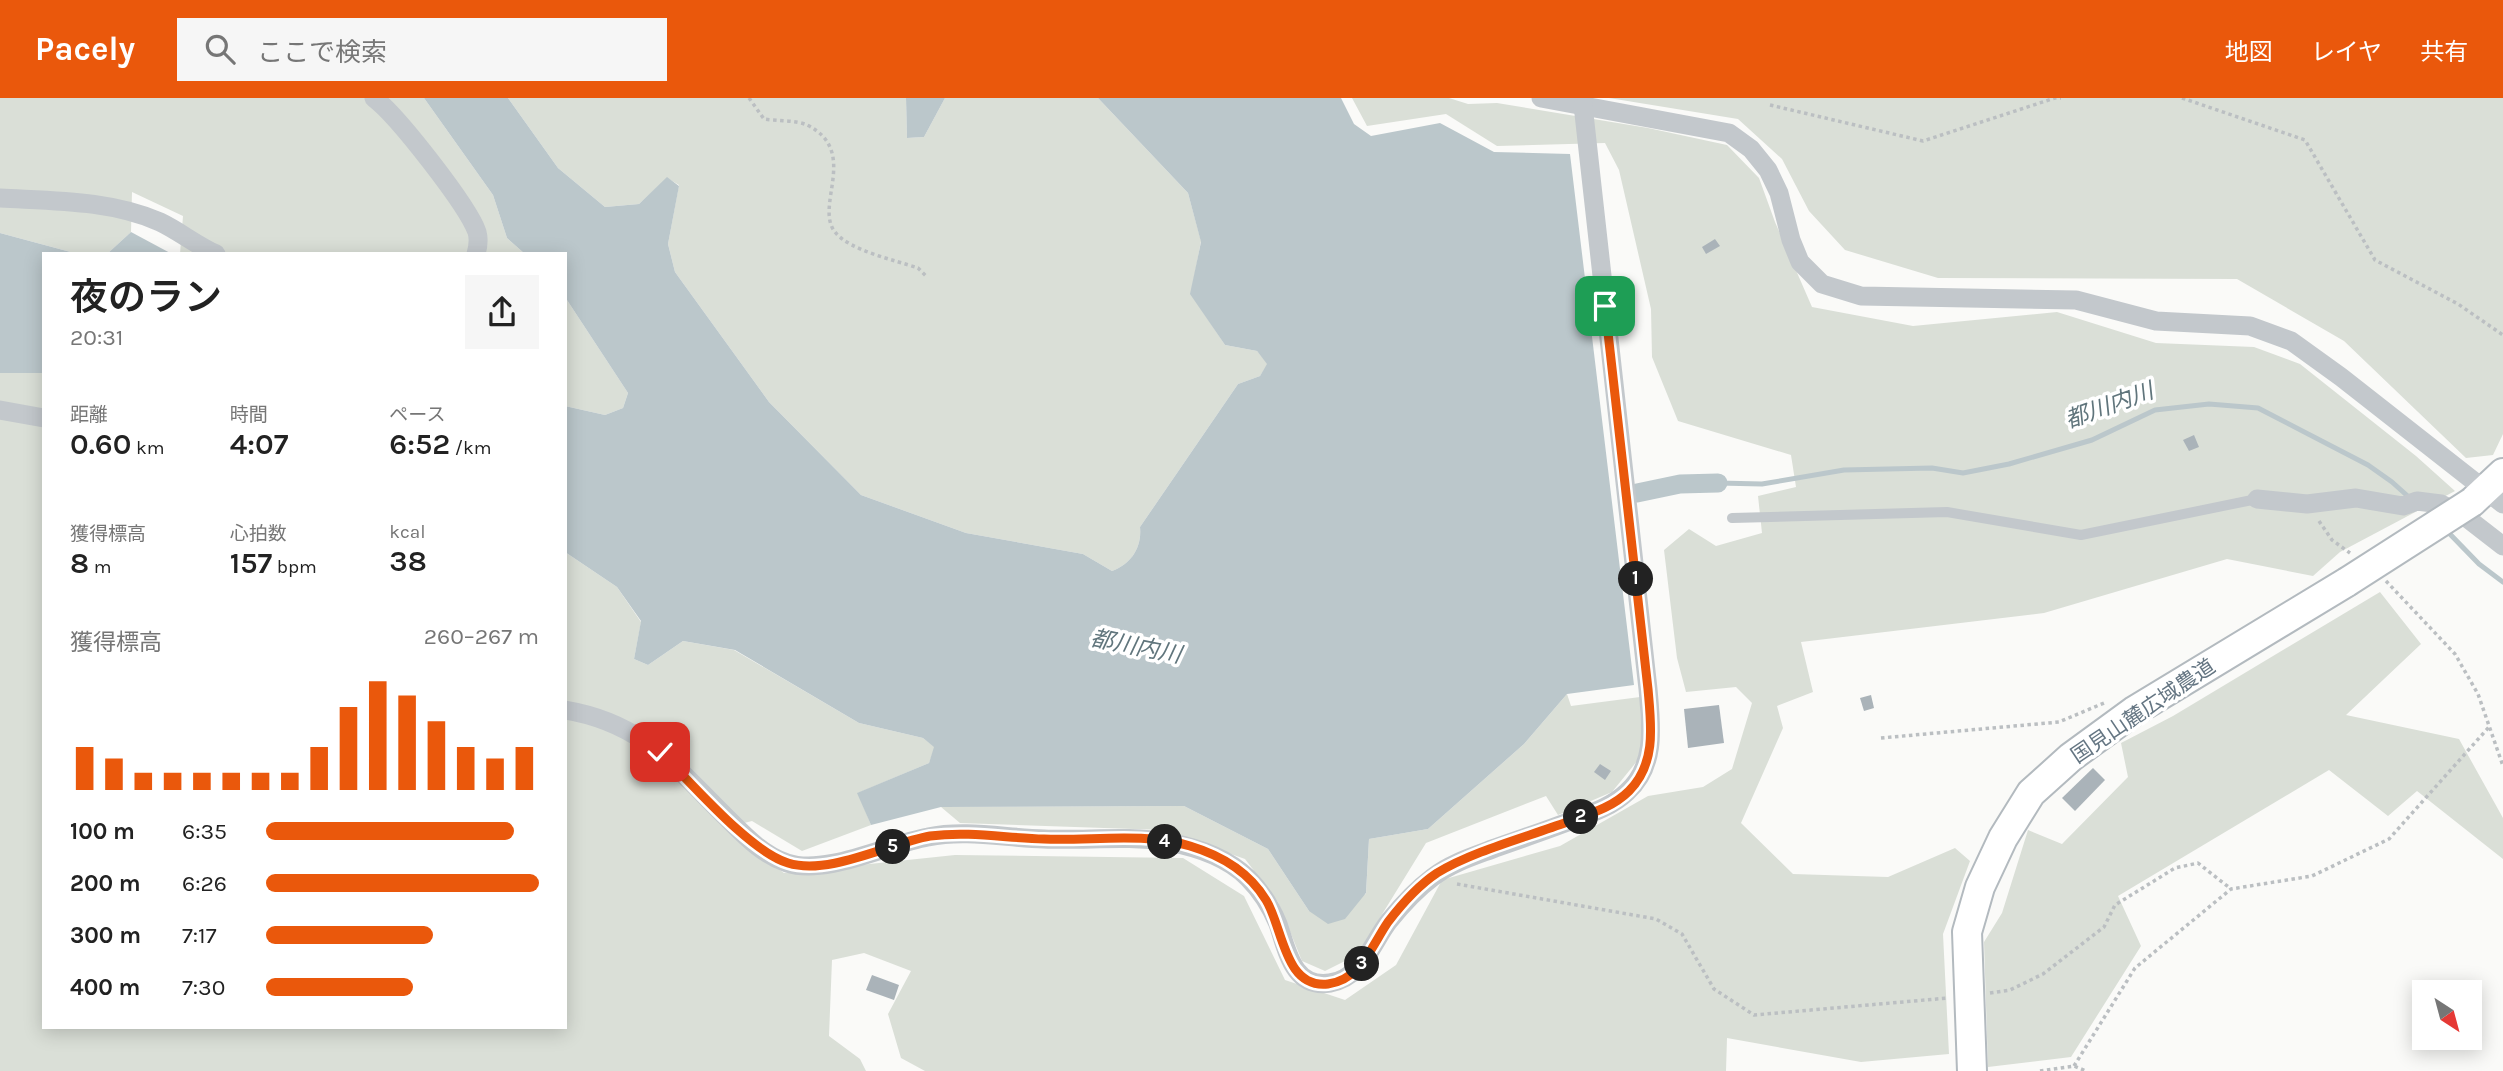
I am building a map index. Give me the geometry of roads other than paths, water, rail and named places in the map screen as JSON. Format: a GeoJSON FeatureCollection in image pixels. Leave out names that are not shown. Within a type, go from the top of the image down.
{"type":"FeatureCollection","features":[{"type":"Feature","properties":{"kind":"street"},"geometry":{"type":"LineString","coordinates":[[374,98],[395,116],[466,212],[477,234],[476,252]]}},
{"type":"Feature","properties":{"kind":"street"},"geometry":{"type":"LineString","coordinates":[[1541,98],[1729,133],[1751,149],[1768,170],[1779,193],[1791,240],[1800,262],[1822,284],[1861,296],[2076,300],[2156,321],[2250,326],[2291,341],[2491,492]]}},
{"type":"Feature","properties":{"kind":"street"},"geometry":{"type":"LineString","coordinates":[[567,711],[612,722],[639,737],[660,752],[746,837],[771,856],[792,865],[847,860],[927,837],[962,833],[1044,839],[1148,839],[1189,846],[1229,863],[1247,877],[1265,899],[1277,922],[1286,954],[1296,971],[1311,983],[1329,984],[1343,979],[1363,963],[1388,922],[1419,887],[1436,874],[1459,862],[1605,808],[1630,790],[1646,765],[1652,740],[1647,676],[1583,105]]}},
{"type":"Feature","properties":{"kind":"street"},"geometry":{"type":"LineString","coordinates":[[0,198],[118,209],[159,222],[212,252]]}},
{"type":"Feature","properties":{"kind":"street"},"geometry":{"type":"LineString","coordinates":[[0,410],[42,418]]}},
{"type":"Feature","properties":{"kind":"street","name":"国見山麓広域農道"},"geometry":{"type":"LineString","coordinates":[[1972,1071],[1967,932],[1980,887],[2003,838],[2031,793],[2071,757],[2134,711],[2349,569],[2491,492]]}},
{"type":"Feature","properties":{"kind":"street"},"geometry":{"type":"LineString","coordinates":[[2257,499],[2307,504],[2356,498],[2441,504],[2463,515],[2503,546]]}},
{"type":"Feature","properties":{"kind":"lane"},"geometry":{"type":"LineString","coordinates":[[1732,518],[1947,512],[2081,535],[2257,499]]}},
{"type":"Feature","properties":{"kind":"water"},"geometry":{"type":"Polygon","coordinates":[[[424,98],[508,98],[558,168],[605,207],[639,204],[667,177],[679,186],[668,244],[675,272],[769,402],[861,495],[966,533],[1083,554],[1112,571],[1130,560],[1139,542],[1140,527],[1238,384],[1260,376],[1267,364],[1257,351],[1225,345],[1190,294],[1201,242],[1188,193],[1098,98],[1341,98],[1354,124],[1371,136],[1440,123],[1494,152],[1570,154],[1634,685],[1567,694],[1524,744],[1428,829],[1369,839],[1366,893],[1345,919],[1328,924],[1309,911],[1268,849],[1184,806],[941,807],[871,825],[857,793],[929,763],[934,747],[923,738],[859,723],[735,650],[683,641],[648,665],[634,659],[641,621],[617,587],[567,553],[567,406],[605,415],[623,408],[628,393],[567,300],[567,252],[523,252],[507,238],[493,195],[424,98]]]}},
{"type":"Feature","properties":{"kind":"water"},"geometry":{"type":"Polygon","coordinates":[[[906,98],[945,98],[924,137],[907,138],[906,98]]]}},
{"type":"Feature","properties":{"kind":"water"},"geometry":{"type":"Polygon","coordinates":[[[131,232],[168,252],[109,252],[131,232]]]}},
{"type":"Feature","properties":{"kind":"water"},"geometry":{"type":"Polygon","coordinates":[[[0,233],[71,252],[42,252],[42,373],[0,373],[0,233]]]}},
{"type":"Feature","properties":{"kind":"waterway","name":"都川内川"},"geometry":{"type":"LineString","coordinates":[[1718,483],[1762,484],[1844,470],[1932,468],[1963,473],[2009,464],[2092,440],[2155,410],[2209,404],[2258,408],[2368,465],[2411,499]]}},
{"type":"Feature","properties":{"kind":"waterway","name":"都川内川"},"geometry":{"type":"LineString","coordinates":[[1637,493],[1680,484],[1718,483]]}},
{"type":"Feature","properties":{"kind":"waterway","name":"都川内川"},"geometry":{"type":"LineString","coordinates":[[2445,529],[2479,564],[2503,582]]}}]}
